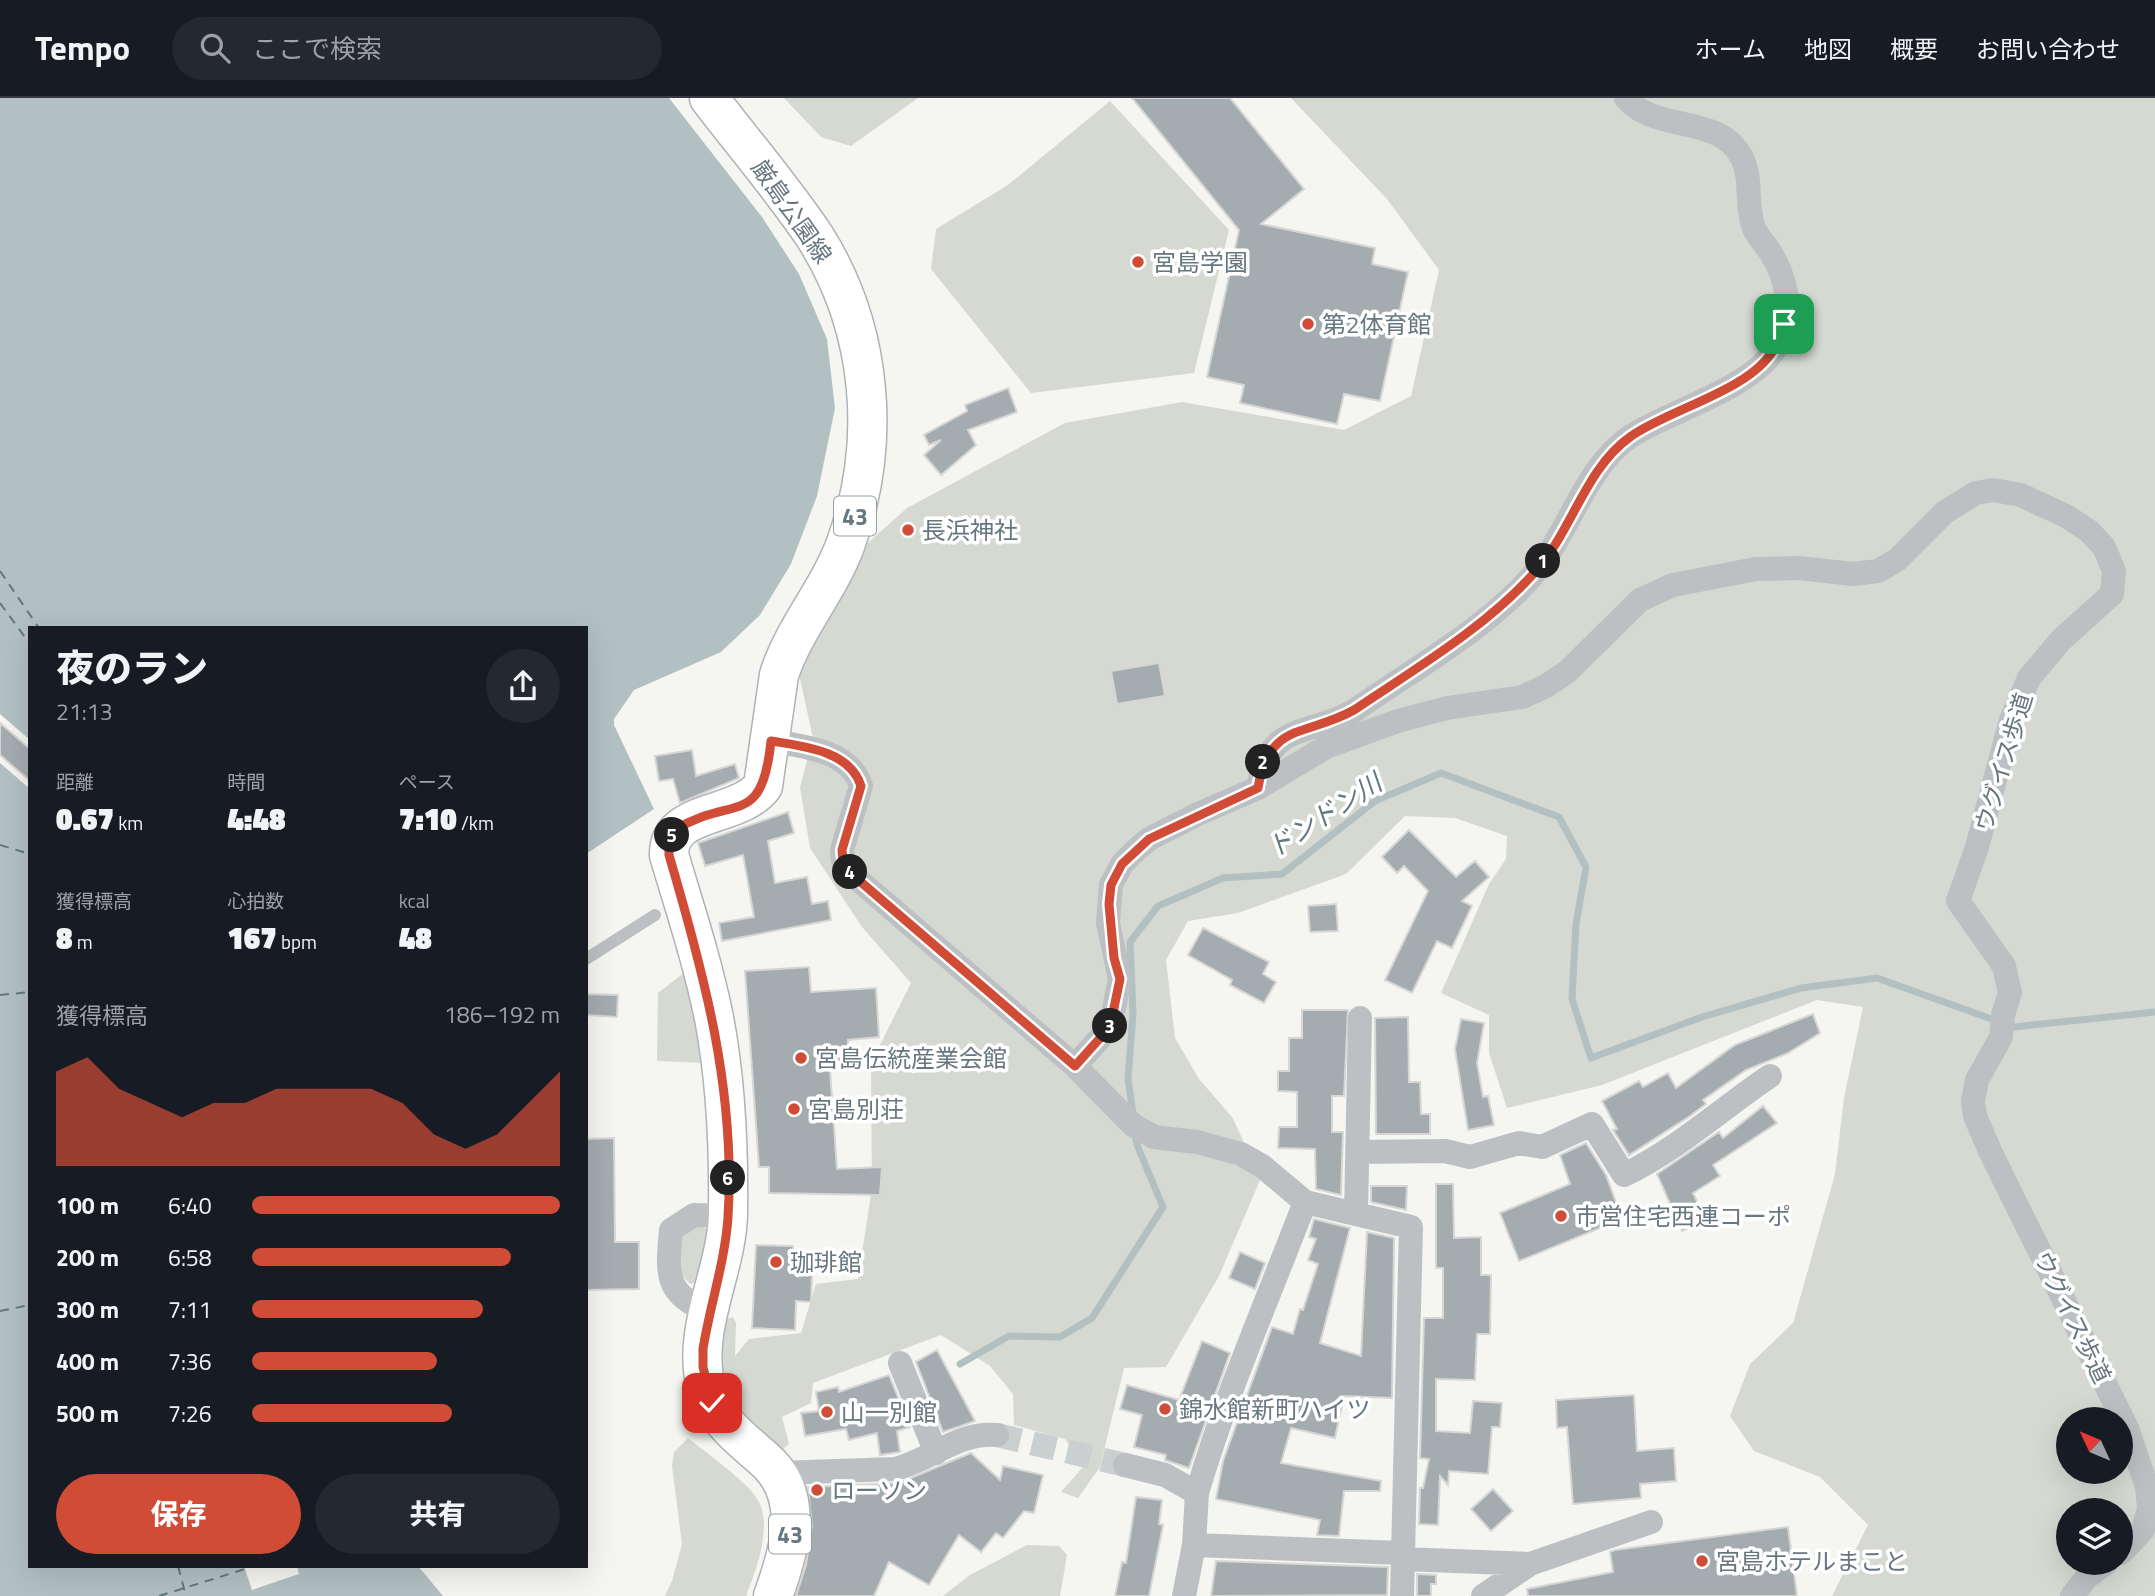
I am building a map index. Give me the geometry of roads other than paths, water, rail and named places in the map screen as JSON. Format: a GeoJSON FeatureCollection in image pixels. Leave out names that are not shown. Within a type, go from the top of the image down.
{"type":"FeatureCollection","features":[{"type":"Feature","properties":{"kind":"main road","name":"厳島公園線"},"geometry":{"type":"LineString","coordinates":[[709,98],[797,212],[831,266],[855,325],[867,388],[867,452],[855,515],[832,575],[784,658],[776,692],[768,773],[764,786],[755,798],[686,823],[675,830],[669,842],[669,855],[709,996],[721,1061],[728,1216],[703,1367],[712,1403],[733,1434],[778,1473],[788,1491],[792,1511],[790,1532],[773,1596]]}},
{"type":"Feature","properties":{"kind":"street"},"geometry":{"type":"LineString","coordinates":[[1258,788],[1266,756],[1278,742],[1312,726],[1334,722],[1354,710],[1504,603],[1537,570],[1609,456],[1631,437],[1720,392],[1754,370],[1774,350],[1788,305],[1787,285],[1754,229],[1741,155],[1718,135],[1651,116],[1626,98]]}},
{"type":"Feature","properties":{"kind":"street","name":"ウグイス歩道"},"geometry":{"type":"LineString","coordinates":[[1075,1066],[1110,1027],[1120,979],[1114,958],[1109,904],[1111,885],[1122,864],[1149,839],[1258,788],[1326,747],[1398,721],[1447,708],[1522,697],[1546,686],[1567,672],[1640,600],[1673,585],[1756,569],[1799,568],[1853,574],[1878,571],[1897,561],[1945,512],[1969,496],[1993,490],[2021,495],[2066,516],[2089,531],[2104,547],[2114,571],[2112,594],[2061,640],[2029,678],[2011,720],[1977,847],[1958,901],[2004,966],[2010,993],[1996,1050],[1975,1088],[1975,1116],[2127,1428],[2147,1488],[2149,1509],[2143,1530],[2133,1540]]}},
{"type":"Feature","properties":{"kind":"street"},"geometry":{"type":"LineString","coordinates":[[771,741],[818,748],[841,762],[859,779],[861,786],[842,850],[848,871],[1075,1066],[1133,1125],[1154,1137],[1197,1142],[1241,1154],[1262,1166],[1305,1202],[1411,1227],[1402,1596]]}},
{"type":"Feature","properties":{"kind":"street"},"geometry":{"type":"LineString","coordinates":[[1356,1214],[1360,1018]]}},
{"type":"Feature","properties":{"kind":"street"},"geometry":{"type":"LineString","coordinates":[[1359,1152],[1445,1151],[1470,1157],[1519,1143],[1542,1147],[1592,1124],[1624,1175],[1657,1159],[1728,1104],[1770,1076]]}},
{"type":"Feature","properties":{"kind":"street"},"geometry":{"type":"LineString","coordinates":[[1184,1596],[1194,1545],[1197,1493],[1219,1418],[1249,1351],[1305,1202]]}},
{"type":"Feature","properties":{"kind":"street"},"geometry":{"type":"LineString","coordinates":[[710,1312],[691,1304],[674,1289],[667,1270],[671,1230],[694,1215],[728,1216]]}},
{"type":"Feature","properties":{"kind":"street"},"geometry":{"type":"LineString","coordinates":[[900,1363],[936,1453]]}},
{"type":"Feature","properties":{"kind":"street"},"geometry":{"type":"LineString","coordinates":[[778,1473],[895,1469],[970,1436],[997,1435]]}},
{"type":"Feature","properties":{"kind":"street"},"geometry":{"type":"LineString","coordinates":[[1125,1465],[1165,1475],[1197,1493]]}},
{"type":"Feature","properties":{"kind":"street"},"geometry":{"type":"LineString","coordinates":[[1194,1545],[1530,1564],[1651,1522]]}},
{"type":"Feature","properties":{"kind":"street"},"geometry":{"type":"LineString","coordinates":[[1483,1596],[1511,1587],[1530,1564]]}},
{"type":"Feature","properties":{"kind":"street"},"geometry":{"type":"LineString","coordinates":[[2072,1596],[2090,1575]]}},
{"type":"Feature","properties":{"kind":"lane"},"geometry":{"type":"LineString","coordinates":[[588,959],[655,915]]}},
{"type":"Feature","properties":{"kind":"waterway","name":"ドンドン川"},"geometry":{"type":"LineString","coordinates":[[1133,1114],[1128,1079],[1133,1014],[1130,942],[1158,906],[1223,878],[1282,874],[1375,801],[1441,773],[1559,817],[1586,867],[1576,924],[1572,999],[1591,1058],[1702,1017],[1801,988],[1877,978],[2014,1027],[2155,1012]]}},
{"type":"Feature","properties":{"kind":"waterway","name":"ドンドン川"},"geometry":{"type":"LineString","coordinates":[[960,1364],[1009,1336],[1060,1337],[1092,1318],[1163,1207],[1137,1145],[1135,1133]]}},
{"type":"Feature","properties":{"kind":"tunnel"},"geometry":{"type":"LineString","coordinates":[[997,1435],[1125,1465]]}},
{"type":"Feature","properties":{"kind":"place","name":"宮島学園"},"geometry":{"type":"Point","coordinates":[1138,262]}},
{"type":"Feature","properties":{"kind":"place","name":"第2体育館"},"geometry":{"type":"Point","coordinates":[1308,324]}},
{"type":"Feature","properties":{"kind":"place","name":"長浜神社"},"geometry":{"type":"Point","coordinates":[908,530]}},
{"type":"Feature","properties":{"kind":"place","name":"宮島伝統産業会館"},"geometry":{"type":"Point","coordinates":[801,1058]}},
{"type":"Feature","properties":{"kind":"place","name":"宮島別荘"},"geometry":{"type":"Point","coordinates":[794,1109]}},
{"type":"Feature","properties":{"kind":"place","name":"市営住宅西連コーポ"},"geometry":{"type":"Point","coordinates":[1561,1216]}},
{"type":"Feature","properties":{"kind":"place","name":"珈琲館"},"geometry":{"type":"Point","coordinates":[776,1262]}},
{"type":"Feature","properties":{"kind":"place","name":"錦水館新町ハイツ"},"geometry":{"type":"Point","coordinates":[1165,1409]}},
{"type":"Feature","properties":{"kind":"place","name":"山一別館"},"geometry":{"type":"Point","coordinates":[827,1412]}},
{"type":"Feature","properties":{"kind":"place","name":"ローソン"},"geometry":{"type":"Point","coordinates":[817,1490]}},
{"type":"Feature","properties":{"kind":"place","name":"宮島ホテルまこと"},"geometry":{"type":"Point","coordinates":[1702,1561]}}]}
